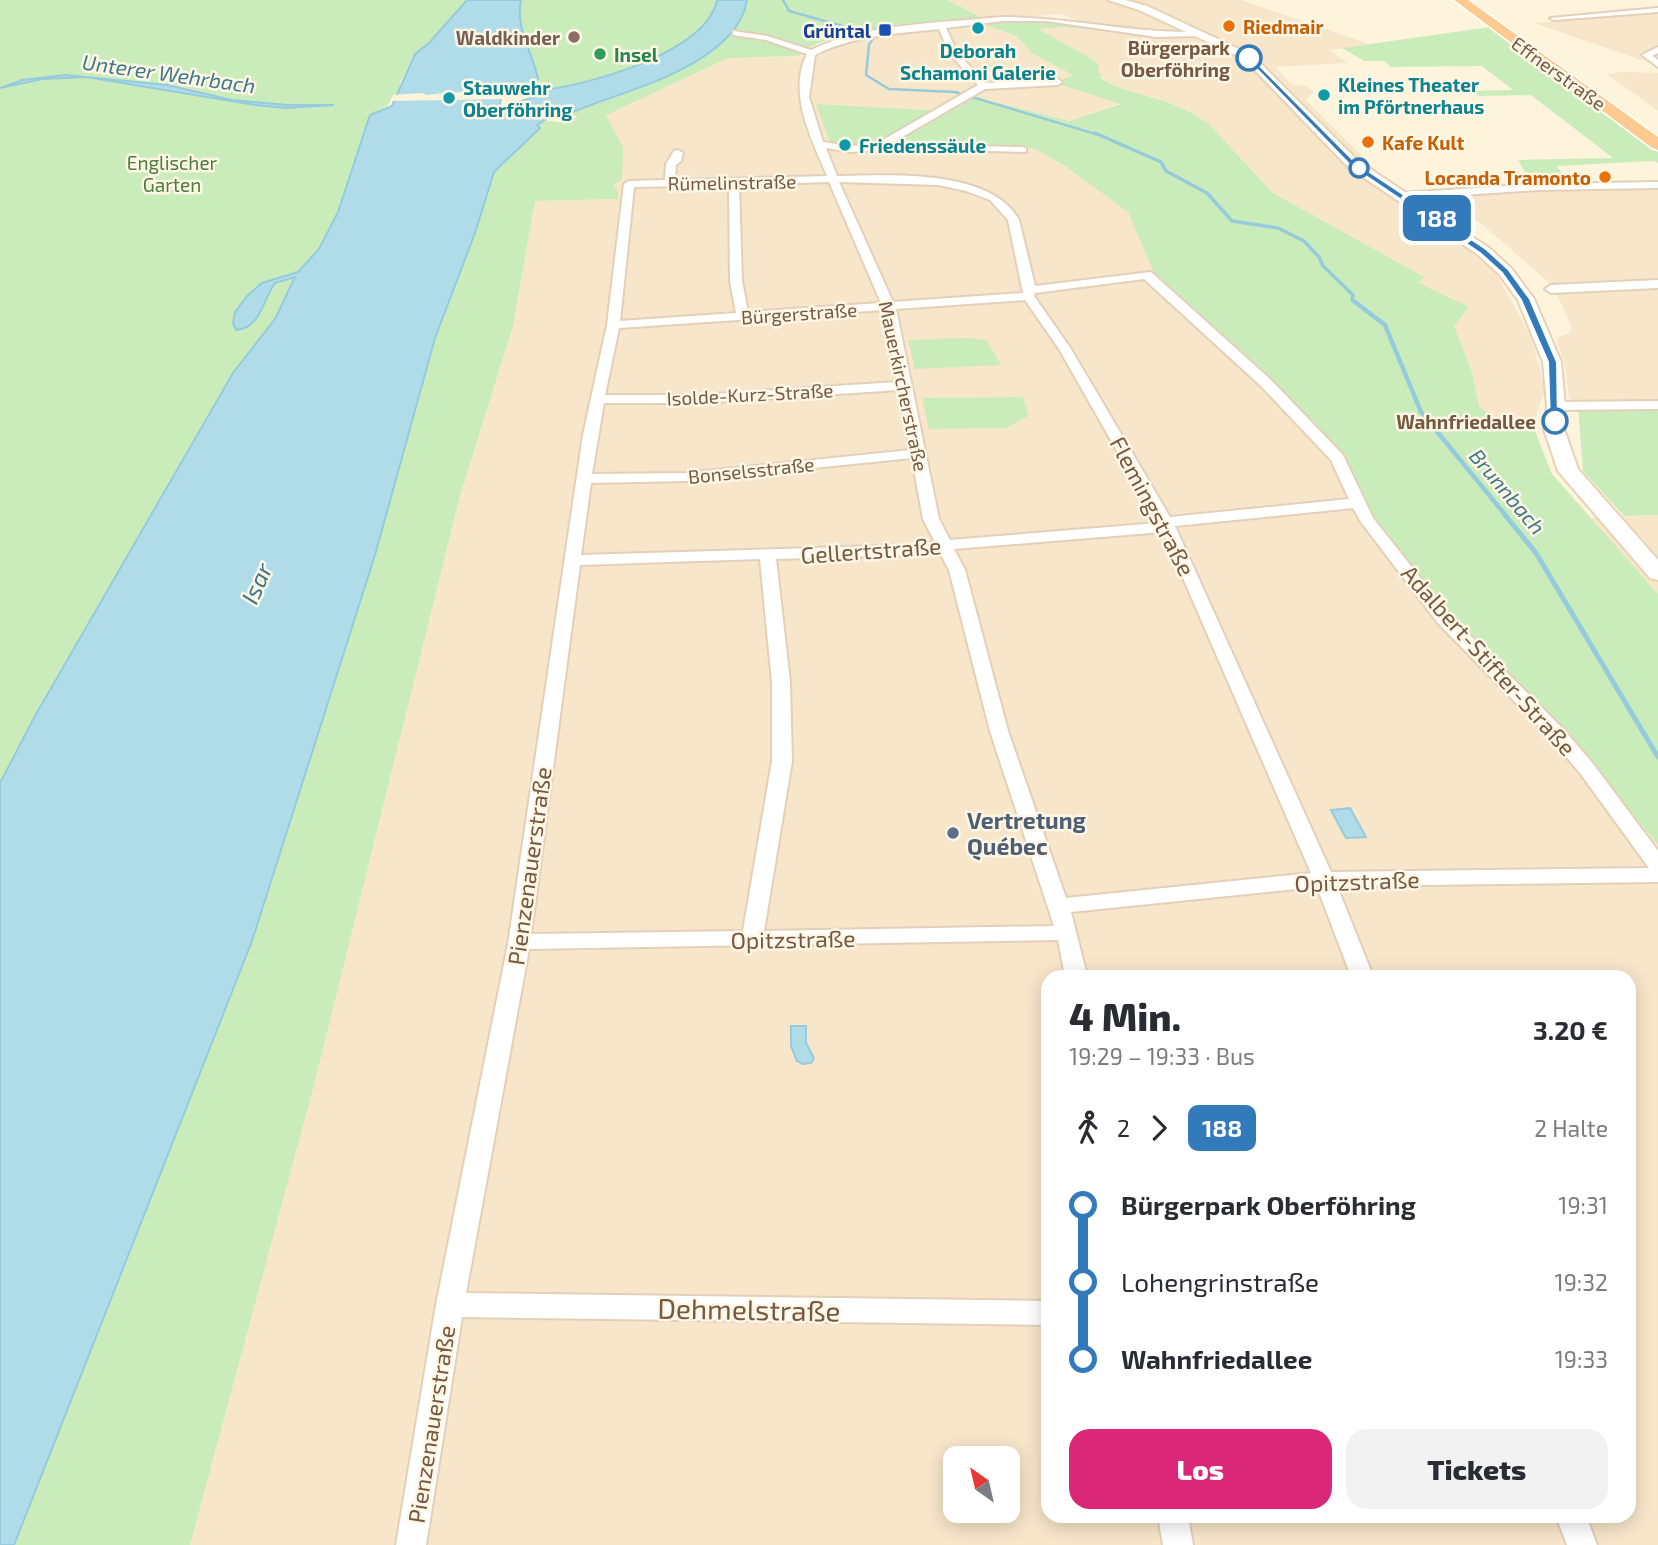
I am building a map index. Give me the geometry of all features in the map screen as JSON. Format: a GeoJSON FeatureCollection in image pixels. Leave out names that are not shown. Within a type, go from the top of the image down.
{"type":"FeatureCollection","features":[{"type":"Feature","properties":{"kind":"highway","name":"Effnerstraße"},"geometry":{"type":"LineString","coordinates":[[1460,0],[1658,145]]}},
{"type":"Feature","properties":{"kind":"highway","name":"Effnerstraße"},"geometry":{"type":"LineString","coordinates":[[1475,0],[1658,134]]}},
{"type":"Feature","properties":{"kind":"main road"},"geometry":{"type":"LineString","coordinates":[[1113,0],[1143,8],[1240,52],[1255,62],[1347,159],[1483,251],[1505,271],[1525,299],[1552,362],[1556,406],[1554,429],[1568,471],[1658,573]]}},
{"type":"Feature","properties":{"kind":"street"},"geometry":{"type":"LineString","coordinates":[[1554,18],[1658,10]]}},
{"type":"Feature","properties":{"kind":"street"},"geometry":{"type":"LineString","coordinates":[[736,33],[767,38],[812,53],[846,38],[941,25],[1030,18],[1157,35],[1196,34]]}},
{"type":"Feature","properties":{"kind":"street"},"geometry":{"type":"LineString","coordinates":[[941,25],[953,53],[983,86]]}},
{"type":"Feature","properties":{"kind":"street"},"geometry":{"type":"LineString","coordinates":[[1658,50],[1646,55],[1658,64]]}},
{"type":"Feature","properties":{"kind":"street","name":"Mauerkircherstraße"},"geometry":{"type":"LineString","coordinates":[[812,53],[804,97],[809,118],[851,225],[889,306],[931,519],[957,570],[999,731],[1067,932],[1075,970]]}},
{"type":"Feature","properties":{"kind":"street"},"geometry":{"type":"LineString","coordinates":[[877,147],[983,86],[1058,82]]}},
{"type":"Feature","properties":{"kind":"street"},"geometry":{"type":"LineString","coordinates":[[820,144],[850,149],[877,147],[1022,150]]}},
{"type":"Feature","properties":{"kind":"street"},"geometry":{"type":"LineString","coordinates":[[827,160],[850,149]]}},
{"type":"Feature","properties":{"kind":"street"},"geometry":{"type":"LineString","coordinates":[[670,183],[671,163],[676,161],[678,153]]}},
{"type":"Feature","properties":{"kind":"street","name":"Flemingstraße"},"geometry":{"type":"LineString","coordinates":[[835,179],[877,177],[924,180],[987,195],[1011,213],[1029,293],[1066,349],[1167,524],[1324,879],[1360,970]]}},
{"type":"Feature","properties":{"kind":"street","name":"Rümelinstraße"},"geometry":{"type":"LineString","coordinates":[[629,184],[835,179]]}},
{"type":"Feature","properties":{"kind":"street"},"geometry":{"type":"LineString","coordinates":[[734,182],[736,281],[744,317]]}},
{"type":"Feature","properties":{"kind":"street","name":"Pienzenauerstraße"},"geometry":{"type":"LineString","coordinates":[[411,1545],[450,1305],[519,944],[596,399],[613,325],[629,184]]}},
{"type":"Feature","properties":{"kind":"street"},"geometry":{"type":"LineString","coordinates":[[1402,196],[1539,187],[1658,184]]}},
{"type":"Feature","properties":{"kind":"street","name":"Bürgerstraße"},"geometry":{"type":"LineString","coordinates":[[613,325],[889,306],[1029,293],[1147,275]]}},
{"type":"Feature","properties":{"kind":"street","name":"Adalbert-Stifter-Straße"},"geometry":{"type":"LineString","coordinates":[[1147,275],[1266,383],[1338,458],[1366,519],[1443,618],[1573,752],[1658,866]]}},
{"type":"Feature","properties":{"kind":"street"},"geometry":{"type":"LineString","coordinates":[[1552,289],[1658,284]]}},
{"type":"Feature","properties":{"kind":"street","name":"Isolde-Kurz-Straße"},"geometry":{"type":"LineString","coordinates":[[596,399],[699,400],[904,386]]}},
{"type":"Feature","properties":{"kind":"street"},"geometry":{"type":"LineString","coordinates":[[1556,406],[1658,405]]}},
{"type":"Feature","properties":{"kind":"street","name":"Bonselsstraße"},"geometry":{"type":"LineString","coordinates":[[584,479],[686,477],[919,453]]}},
{"type":"Feature","properties":{"kind":"street","name":"Gellertstraße"},"geometry":{"type":"LineString","coordinates":[[572,560],[914,550],[971,541],[1167,524],[1359,503]]}},
{"type":"Feature","properties":{"kind":"street"},"geometry":{"type":"LineString","coordinates":[[751,940],[782,761],[781,682],[768,556]]}},
{"type":"Feature","properties":{"kind":"street","name":"Opitzstraße"},"geometry":{"type":"LineString","coordinates":[[1057,906],[1324,879],[1658,875]]}},
{"type":"Feature","properties":{"kind":"street","name":"Opitzstraße"},"geometry":{"type":"LineString","coordinates":[[519,944],[532,941],[751,940],[1067,932]]}},
{"type":"Feature","properties":{"kind":"street","name":"Dehmelstraße"},"geometry":{"type":"LineString","coordinates":[[450,1305],[1041,1313]]}},
{"type":"Feature","properties":{"kind":"street"},"geometry":{"type":"LineString","coordinates":[[1174,1523],[1178,1545]]}},
{"type":"Feature","properties":{"kind":"street"},"geometry":{"type":"LineString","coordinates":[[1574,1523],[1582,1545]]}},
{"type":"Feature","properties":{"kind":"shaded area"},"geometry":{"type":"Polygon","coordinates":[[[947,0],[1241,0],[1369,44],[1331,50],[1347,63],[1275,67],[1291,84],[1307,86],[1314,93],[1305,99],[1399,197],[1495,271],[1531,337],[1545,389],[1533,426],[1494,418],[1479,406],[1472,372],[1454,326],[1469,307],[1418,283],[1423,277],[1273,193],[1209,124],[1194,114],[1170,103],[1114,86],[1036,29],[1064,27],[1091,30],[1096,27],[1061,14],[984,19],[947,0]]]}},
{"type":"Feature","properties":{"kind":"shaded area"},"geometry":{"type":"Polygon","coordinates":[[[1658,13],[1658,66],[1534,23],[1658,13]]]}},
{"type":"Feature","properties":{"kind":"shaded area"},"geometry":{"type":"Polygon","coordinates":[[[982,24],[1016,36],[1033,54],[1073,75],[1057,82],[1122,103],[1069,121],[970,96],[960,144],[1021,146],[1037,150],[1065,166],[1128,212],[1194,313],[1288,397],[1344,457],[1373,519],[1450,616],[1567,733],[1658,845],[1658,1545],[190,1545],[314,1085],[460,496],[513,326],[535,201],[618,199],[613,185],[623,148],[605,115],[728,58],[820,56],[831,47],[855,38],[982,24]]]}},
{"type":"Feature","properties":{"kind":"shaded area"},"geometry":{"type":"Polygon","coordinates":[[[1658,73],[1658,111],[1607,74],[1658,73]]]}},
{"type":"Feature","properties":{"kind":"shaded area"},"geometry":{"type":"Polygon","coordinates":[[[1658,187],[1658,406],[1578,408],[1569,397],[1565,366],[1556,338],[1569,333],[1572,328],[1554,287],[1483,225],[1455,208],[1424,197],[1658,187]]]}},
{"type":"Feature","properties":{"kind":"shaded area"},"geometry":{"type":"Polygon","coordinates":[[[1658,515],[1658,594],[1590,518],[1658,515]]]}},
{"type":"Feature","properties":{"kind":"green space","name":"Englischer Garten"},"geometry":{"type":"Polygon","coordinates":[[[0,0],[467,0],[429,43],[414,54],[401,86],[387,106],[370,115],[328,249],[0,817],[0,0]]]}},
{"type":"Feature","properties":{"kind":"green space"},"geometry":{"type":"Polygon","coordinates":[[[521,0],[717,0],[709,19],[670,50],[616,73],[543,90],[538,89],[534,83],[537,79],[520,20],[521,0]]]}},
{"type":"Feature","properties":{"kind":"green space"},"geometry":{"type":"Polygon","coordinates":[[[747,0],[947,0],[984,19],[858,33],[812,46],[800,56],[728,58],[606,115],[623,148],[622,180],[613,185],[618,191],[618,199],[535,201],[513,326],[460,496],[314,1085],[190,1545],[14,1545],[252,941],[375,555],[435,338],[475,233],[494,172],[539,128],[536,125],[539,123],[569,121],[578,117],[566,113],[647,84],[706,56],[731,30],[747,0]]]}},
{"type":"Feature","properties":{"kind":"green space"},"geometry":{"type":"Polygon","coordinates":[[[1032,20],[1093,27],[1091,30],[1064,27],[1038,29],[1097,62],[1101,78],[1114,86],[1170,103],[1194,114],[1209,124],[1273,193],[1424,277],[1419,283],[1469,307],[1454,326],[1472,372],[1479,406],[1494,418],[1533,426],[1552,474],[1658,594],[1658,845],[1567,733],[1450,616],[1373,519],[1344,457],[1288,397],[1155,275],[1128,212],[1065,166],[1037,150],[1021,146],[843,146],[830,142],[816,104],[944,111],[970,96],[1069,121],[1121,104],[1055,83],[1073,75],[1033,54],[1016,36],[982,24],[1032,20]]]}},
{"type":"Feature","properties":{"kind":"green space"},"geometry":{"type":"Polygon","coordinates":[[[1490,27],[1658,152],[1658,163],[1654,161],[1556,166],[1564,175],[1559,176],[1568,178],[1572,183],[1536,182],[1526,174],[1518,160],[1613,158],[1531,95],[1479,96],[1473,91],[1513,90],[1482,66],[1391,67],[1384,61],[1364,61],[1342,48],[1490,27]]]}},
{"type":"Feature","properties":{"kind":"green space"},"geometry":{"type":"Polygon","coordinates":[[[908,340],[986,340],[1001,365],[915,369],[908,340]]]}},
{"type":"Feature","properties":{"kind":"green space"},"geometry":{"type":"Polygon","coordinates":[[[1023,397],[1028,416],[1006,428],[929,429],[922,398],[1023,397]]]}},
{"type":"Feature","properties":{"kind":"green space"},"geometry":{"type":"Polygon","coordinates":[[[1658,406],[1658,515],[1624,516],[1583,471],[1578,408],[1658,406]]]}},
{"type":"Feature","properties":{"kind":"water","name":"Isar"},"geometry":{"type":"Polygon","coordinates":[[[467,0],[521,0],[520,21],[536,69],[538,79],[534,82],[538,89],[505,92],[500,104],[546,119],[537,125],[540,128],[494,172],[475,233],[435,338],[375,555],[252,941],[14,1545],[0,1545],[0,783],[35,716],[233,373],[275,319],[295,277],[275,283],[251,324],[236,330],[233,323],[235,312],[262,283],[298,272],[319,249],[338,212],[370,115],[392,106],[415,54],[429,43],[467,0]]]}},
{"type":"Feature","properties":{"kind":"water"},"geometry":{"type":"Polygon","coordinates":[[[717,0],[747,0],[740,20],[726,38],[708,54],[686,67],[639,88],[564,115],[544,114],[513,103],[546,94],[543,90],[616,73],[670,50],[709,19],[717,0]]]}},
{"type":"Feature","properties":{"kind":"water"},"geometry":{"type":"Polygon","coordinates":[[[65,75],[86,77],[43,79],[0,88],[22,80],[65,75]]]}},
{"type":"Feature","properties":{"kind":"water"},"geometry":{"type":"Polygon","coordinates":[[[87,77],[167,85],[232,100],[288,105],[334,105],[286,108],[255,105],[87,77]]]}},
{"type":"Feature","properties":{"kind":"water"},"geometry":{"type":"Polygon","coordinates":[[[1350,808],[1366,837],[1346,838],[1331,810],[1350,808]]]}},
{"type":"Feature","properties":{"kind":"water"},"geometry":{"type":"Polygon","coordinates":[[[791,1026],[806,1026],[806,1043],[814,1058],[811,1063],[803,1064],[797,1061],[791,1046],[791,1026]]]}},
{"type":"Feature","properties":{"kind":"pier"},"geometry":{"type":"Polygon","coordinates":[[[541,89],[513,93],[515,94],[508,95],[505,103],[509,104],[513,99],[512,103],[556,117],[546,119],[501,105],[502,99],[390,101],[393,95],[452,92],[504,94],[541,89]]]}},
{"type":"Feature","properties":{"kind":"waterway","name":"Brunnbach"},"geometry":{"type":"LineString","coordinates":[[783,0],[789,11],[860,31]]}},
{"type":"Feature","properties":{"kind":"waterway","name":"Brunnbach"},"geometry":{"type":"LineString","coordinates":[[873,38],[869,45],[866,75],[889,89],[955,92],[1099,135]]}},
{"type":"Feature","properties":{"kind":"waterway"},"geometry":{"type":"LineString","coordinates":[[503,120],[516,120],[566,104]]}},
{"type":"Feature","properties":{"kind":"waterway","name":"Brunnbach"},"geometry":{"type":"LineString","coordinates":[[1095,133],[1161,162],[1166,171],[1207,193],[1232,221],[1278,228],[1304,241],[1319,257],[1323,266],[1353,295],[1352,300],[1355,302]]}},
{"type":"Feature","properties":{"kind":"waterway","name":"Brunnbach"},"geometry":{"type":"LineString","coordinates":[[1355,302],[1385,325],[1421,412],[1507,517]]}},
{"type":"Feature","properties":{"kind":"waterway","name":"Brunnbach"},"geometry":{"type":"LineString","coordinates":[[1505,515],[1536,553],[1658,757]]}},
{"type":"Feature","properties":{"kind":"bus line","name":"188"},"geometry":{"type":"LineString","coordinates":[[1249,58],[1260,66],[1289,100],[1353,164],[1424,209],[1483,251],[1505,271],[1525,299],[1545,341],[1552,362],[1555,421]]}},
{"type":"Feature","properties":{"kind":"place","name":"Riedmair"},"geometry":{"type":"Point","coordinates":[1229,26]}},
{"type":"Feature","properties":{"kind":"place","name":"Deborah Schamoni Galerie"},"geometry":{"type":"Point","coordinates":[978,28]}},
{"type":"Feature","properties":{"kind":"place","name":"Grüntal"},"geometry":{"type":"Point","coordinates":[885,30]}},
{"type":"Feature","properties":{"kind":"place","name":"Waldkinder"},"geometry":{"type":"Point","coordinates":[574,37]}},
{"type":"Feature","properties":{"kind":"place","name":"Insel"},"geometry":{"type":"Point","coordinates":[600,54]}},
{"type":"Feature","properties":{"kind":"place","name":"Bürgerpark Oberföhring"},"geometry":{"type":"Point","coordinates":[1249,58]}},
{"type":"Feature","properties":{"kind":"place","name":"Kleines Theater im Pförtnerhaus"},"geometry":{"type":"Point","coordinates":[1324,95]}},
{"type":"Feature","properties":{"kind":"place","name":"Stauwehr Oberföhring"},"geometry":{"type":"Point","coordinates":[449,98]}},
{"type":"Feature","properties":{"kind":"place","name":"Kafe Kult"},"geometry":{"type":"Point","coordinates":[1368,142]}},
{"type":"Feature","properties":{"kind":"place","name":"Friedenssäule"},"geometry":{"type":"Point","coordinates":[845,145]}},
{"type":"Feature","properties":{"kind":"place","name":"Locanda Tramonto"},"geometry":{"type":"Point","coordinates":[1605,177]}},
{"type":"Feature","properties":{"kind":"place","name":"Wahnfriedallee"},"geometry":{"type":"Point","coordinates":[1555,421]}},
{"type":"Feature","properties":{"kind":"place","name":"Vertretung Québec"},"geometry":{"type":"Point","coordinates":[953,833]}},
{"type":"Feature","properties":{"kind":"water label","name":"Unterer Wehrbach"},"geometry":{"type":"Point","coordinates":[169,73]}}]}
